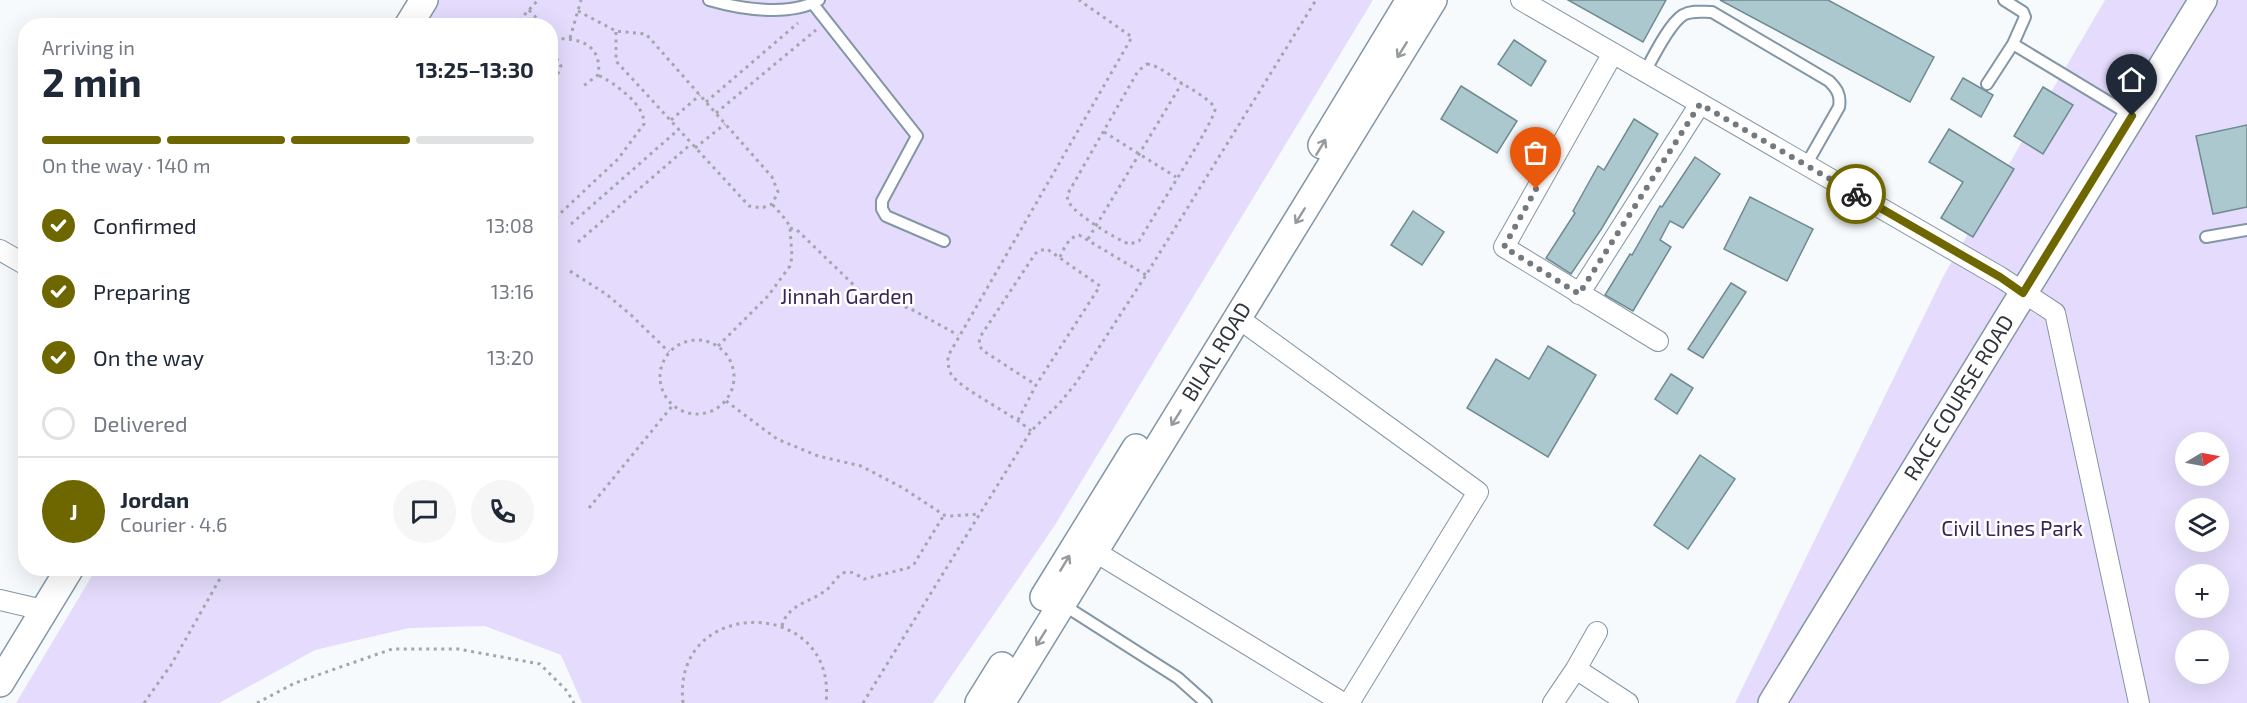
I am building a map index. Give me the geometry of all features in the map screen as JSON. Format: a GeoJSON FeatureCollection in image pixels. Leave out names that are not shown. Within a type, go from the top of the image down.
{"type":"FeatureCollection","features":[{"type":"Feature","properties":{"kind":"main road"},"geometry":{"type":"LineString","coordinates":[[413,18],[424,0]]}},
{"type":"Feature","properties":{"kind":"main road","name":"BILAL ROAD"},"geometry":{"type":"LineString","coordinates":[[980,703],[1410,0]]}},
{"type":"Feature","properties":{"kind":"main road","name":"BILAL ROAD"},"geometry":{"type":"LineString","coordinates":[[1001,703],[1433,0]]}},
{"type":"Feature","properties":{"kind":"main road","name":"RACE COURSE ROAD"},"geometry":{"type":"LineString","coordinates":[[1772,703],[2203,0]]}},
{"type":"Feature","properties":{"kind":"main road"},"geometry":{"type":"LineString","coordinates":[[0,683],[65,576]]}},
{"type":"Feature","properties":{"kind":"street"},"geometry":{"type":"LineString","coordinates":[[1521,0],[2000,277],[2055,313],[2139,703]]}},
{"type":"Feature","properties":{"kind":"street"},"geometry":{"type":"LineString","coordinates":[[1613,53],[1504,247],[1658,341]]}},
{"type":"Feature","properties":{"kind":"street"},"geometry":{"type":"LineString","coordinates":[[1579,294],[1700,104]]}},
{"type":"Feature","properties":{"kind":"street"},"geometry":{"type":"LineString","coordinates":[[0,250],[18,260]]}},
{"type":"Feature","properties":{"kind":"street"},"geometry":{"type":"LineString","coordinates":[[1238,318],[1478,492],[1349,703]]}},
{"type":"Feature","properties":{"kind":"street"},"geometry":{"type":"LineString","coordinates":[[1094,551],[1343,703]]}},
{"type":"Feature","properties":{"kind":"street"},"geometry":{"type":"LineString","coordinates":[[0,600],[43,610]]}},
{"type":"Feature","properties":{"kind":"street"},"geometry":{"type":"LineString","coordinates":[[1553,703],[1597,632]]}},
{"type":"Feature","properties":{"kind":"street"},"geometry":{"type":"LineString","coordinates":[[1576,669],[1628,703]]}},
{"type":"Feature","properties":{"kind":"lane"},"geometry":{"type":"LineString","coordinates":[[709,0],[738,8],[776,10],[816,4],[917,136],[882,201],[882,209],[886,216],[944,241]]}},
{"type":"Feature","properties":{"kind":"lane"},"geometry":{"type":"LineString","coordinates":[[1987,84],[2013,44],[2025,17],[2023,12],[2004,0]]}},
{"type":"Feature","properties":{"kind":"lane"},"geometry":{"type":"LineString","coordinates":[[1646,72],[1653,56],[1683,15],[1694,11],[1712,12],[1828,81],[1837,89],[1839,107],[1806,165]]}},
{"type":"Feature","properties":{"kind":"lane"},"geometry":{"type":"LineString","coordinates":[[2013,44],[2132,116]]}},
{"type":"Feature","properties":{"kind":"lane"},"geometry":{"type":"LineString","coordinates":[[2206,237],[2247,230]]}},
{"type":"Feature","properties":{"kind":"lane"},"geometry":{"type":"LineString","coordinates":[[1061,604],[1178,678],[1206,703]]}},
{"type":"Feature","properties":{"kind":"path"},"geometry":{"type":"LineString","coordinates":[[522,18],[538,0]]}},
{"type":"Feature","properties":{"kind":"path"},"geometry":{"type":"LineString","coordinates":[[570,38],[581,0]]}},
{"type":"Feature","properties":{"kind":"path"},"geometry":{"type":"LineString","coordinates":[[1031,431],[1018,420],[963,385],[951,374],[948,367],[948,356],[958,335],[1132,37],[1079,0]]}},
{"type":"Feature","properties":{"kind":"path"},"geometry":{"type":"LineString","coordinates":[[864,703],[1031,431],[1059,404],[1076,383],[1146,275],[1316,0]]}},
{"type":"Feature","properties":{"kind":"path"},"geometry":{"type":"LineString","coordinates":[[706,102],[816,4]]}},
{"type":"Feature","properties":{"kind":"path"},"geometry":{"type":"LineString","coordinates":[[529,10],[536,18]]}},
{"type":"Feature","properties":{"kind":"path"},"geometry":{"type":"LineString","coordinates":[[578,10],[616,31],[646,34],[772,177],[778,192],[772,204],[762,208],[749,206],[691,144],[616,60],[616,31]]}},
{"type":"Feature","properties":{"kind":"path"},"geometry":{"type":"LineString","coordinates":[[716,114],[827,21]]}},
{"type":"Feature","properties":{"kind":"path"},"geometry":{"type":"LineString","coordinates":[[558,39],[570,38],[593,50],[599,63],[598,75],[582,87]]}},
{"type":"Feature","properties":{"kind":"path"},"geometry":{"type":"LineString","coordinates":[[1151,64],[1182,83],[1213,104],[1214,115],[1137,243],[1126,243],[1096,225],[1074,208],[1069,203],[1067,195],[1140,67],[1151,64]]}},
{"type":"Feature","properties":{"kind":"path"},"geometry":{"type":"LineString","coordinates":[[558,215],[618,159],[644,124],[641,110],[614,83],[598,75]]}},
{"type":"Feature","properties":{"kind":"path"},"geometry":{"type":"LineString","coordinates":[[1088,239],[1182,83]]}},
{"type":"Feature","properties":{"kind":"path"},"geometry":{"type":"LineString","coordinates":[[671,120],[700,95]]}},
{"type":"Feature","properties":{"kind":"path"},"geometry":{"type":"LineString","coordinates":[[695,148],[725,123]]}},
{"type":"Feature","properties":{"kind":"path"},"geometry":{"type":"LineString","coordinates":[[571,224],[679,129]]}},
{"type":"Feature","properties":{"kind":"path"},"geometry":{"type":"LineString","coordinates":[[1104,132],[1176,177]]}},
{"type":"Feature","properties":{"kind":"path"},"geometry":{"type":"LineString","coordinates":[[578,242],[691,144]]}},
{"type":"Feature","properties":{"kind":"path"},"geometry":{"type":"LineString","coordinates":[[718,346],[768,296],[786,274],[792,256],[790,228],[772,204]]}},
{"type":"Feature","properties":{"kind":"path"},"geometry":{"type":"LineString","coordinates":[[790,228],[797,230],[861,292],[911,309],[958,335]]}},
{"type":"Feature","properties":{"kind":"path"},"geometry":{"type":"LineString","coordinates":[[1060,257],[1065,246],[1074,236],[1079,235],[1146,275]]}},
{"type":"Feature","properties":{"kind":"path"},"geometry":{"type":"LineString","coordinates":[[1018,420],[1036,385],[1100,286],[1047,249],[1038,250],[980,337],[979,344],[982,350],[1036,385]]}},
{"type":"Feature","properties":{"kind":"path"},"geometry":{"type":"LineString","coordinates":[[570,271],[606,294],[632,315],[669,352]]}},
{"type":"Feature","properties":{"kind":"path"},"geometry":{"type":"LineString","coordinates":[[693,340],[710,342],[718,346],[725,353],[734,370],[732,390],[726,401],[715,410],[698,415],[688,414],[673,405],[663,392],[660,375],[669,352],[676,346],[693,340]]}},
{"type":"Feature","properties":{"kind":"path"},"geometry":{"type":"LineString","coordinates":[[726,401],[777,439],[818,456],[861,466],[903,488],[944,514],[951,516],[979,514]]}},
{"type":"Feature","properties":{"kind":"path"},"geometry":{"type":"LineString","coordinates":[[589,507],[673,405]]}},
{"type":"Feature","properties":{"kind":"path"},"geometry":{"type":"LineString","coordinates":[[782,626],[783,621],[799,604],[823,593],[833,581],[846,572],[864,579],[908,568],[914,564],[944,514]]}},
{"type":"Feature","properties":{"kind":"path"},"geometry":{"type":"LineString","coordinates":[[144,703],[171,665],[221,576]]}},
{"type":"Feature","properties":{"kind":"path"},"geometry":{"type":"LineString","coordinates":[[682,703],[683,679],[687,666],[703,642],[714,633],[740,622],[754,621],[782,626],[795,633],[814,653],[825,680],[826,703]]}},
{"type":"Feature","properties":{"kind":"path"},"geometry":{"type":"LineString","coordinates":[[257,703],[295,682],[392,649],[458,648],[540,664],[567,691],[574,703]]}},
{"type":"Feature","properties":{"kind":"green space","name":"Jinnah Garden"},"geometry":{"type":"Polygon","coordinates":[[[438,0],[1373,0],[1055,525],[933,703],[582,703],[561,655],[485,626],[409,628],[315,650],[219,703],[16,703],[92,576],[558,576],[558,18],[427,18],[438,0]]]}},
{"type":"Feature","properties":{"kind":"green space","name":"Civil Lines Park"},"geometry":{"type":"Polygon","coordinates":[[[2105,0],[2247,0],[2247,703],[1735,703],[1944,275],[2105,0]]]}},
{"type":"Feature","properties":{"kind":"building"},"geometry":{"type":"Polygon","coordinates":[[[1568,0],[1666,0],[1643,42],[1568,0]]]}},
{"type":"Feature","properties":{"kind":"building"},"geometry":{"type":"Polygon","coordinates":[[[1720,0],[1828,0],[1934,57],[1910,102],[1720,0]]]}},
{"type":"Feature","properties":{"kind":"building"},"geometry":{"type":"Polygon","coordinates":[[[1514,40],[1546,61],[1531,86],[1498,64],[1514,40]]]}},
{"type":"Feature","properties":{"kind":"building"},"geometry":{"type":"Polygon","coordinates":[[[1963,78],[1993,95],[1981,117],[1951,99],[1963,78]]]}},
{"type":"Feature","properties":{"kind":"building"},"geometry":{"type":"Polygon","coordinates":[[[1461,86],[1517,121],[1497,153],[1441,119],[1461,86]]]}},
{"type":"Feature","properties":{"kind":"building"},"geometry":{"type":"Polygon","coordinates":[[[2043,87],[2073,105],[2043,154],[2014,136],[2043,87]]]}},
{"type":"Feature","properties":{"kind":"building"},"geometry":{"type":"Polygon","coordinates":[[[1634,119],[1658,134],[1602,228],[1571,274],[1546,258],[1575,213],[1573,211],[1598,166],[1604,170],[1634,119]]]}},
{"type":"Feature","properties":{"kind":"building"},"geometry":{"type":"Polygon","coordinates":[[[2247,125],[2247,207],[2213,214],[2196,136],[2247,125]]]}},
{"type":"Feature","properties":{"kind":"building"},"geometry":{"type":"Polygon","coordinates":[[[1949,129],[2014,169],[1973,237],[1941,218],[1963,182],[1929,162],[1949,129]]]}},
{"type":"Feature","properties":{"kind":"building"},"geometry":{"type":"Polygon","coordinates":[[[1695,157],[1720,174],[1683,228],[1670,221],[1660,240],[1671,247],[1633,311],[1605,295],[1630,254],[1632,255],[1660,206],[1662,207],[1695,157]]]}},
{"type":"Feature","properties":{"kind":"building"},"geometry":{"type":"Polygon","coordinates":[[[1750,197],[1813,229],[1787,281],[1724,249],[1750,197]]]}},
{"type":"Feature","properties":{"kind":"building"},"geometry":{"type":"Polygon","coordinates":[[[1413,211],[1444,232],[1422,265],[1391,245],[1413,211]]]}},
{"type":"Feature","properties":{"kind":"building"},"geometry":{"type":"Polygon","coordinates":[[[1731,283],[1746,292],[1703,358],[1688,349],[1731,283]]]}},
{"type":"Feature","properties":{"kind":"building"},"geometry":{"type":"Polygon","coordinates":[[[1548,346],[1596,375],[1548,457],[1467,408],[1496,359],[1529,379],[1548,346]]]}},
{"type":"Feature","properties":{"kind":"building"},"geometry":{"type":"Polygon","coordinates":[[[1671,374],[1693,388],[1677,414],[1655,399],[1671,374]]]}},
{"type":"Feature","properties":{"kind":"building"},"geometry":{"type":"Polygon","coordinates":[[[1700,455],[1735,479],[1688,549],[1654,525],[1700,455]]]}},
{"type":"Feature","properties":{"kind":"way so far"},"geometry":{"type":"LineString","coordinates":[[1536,189],[1504,247],[1579,294],[1700,104],[1856,194]]}},
{"type":"Feature","properties":{"kind":"route"},"geometry":{"type":"LineString","coordinates":[[1856,194],[2000,277],[2023,293],[2132,116]]}}]}
